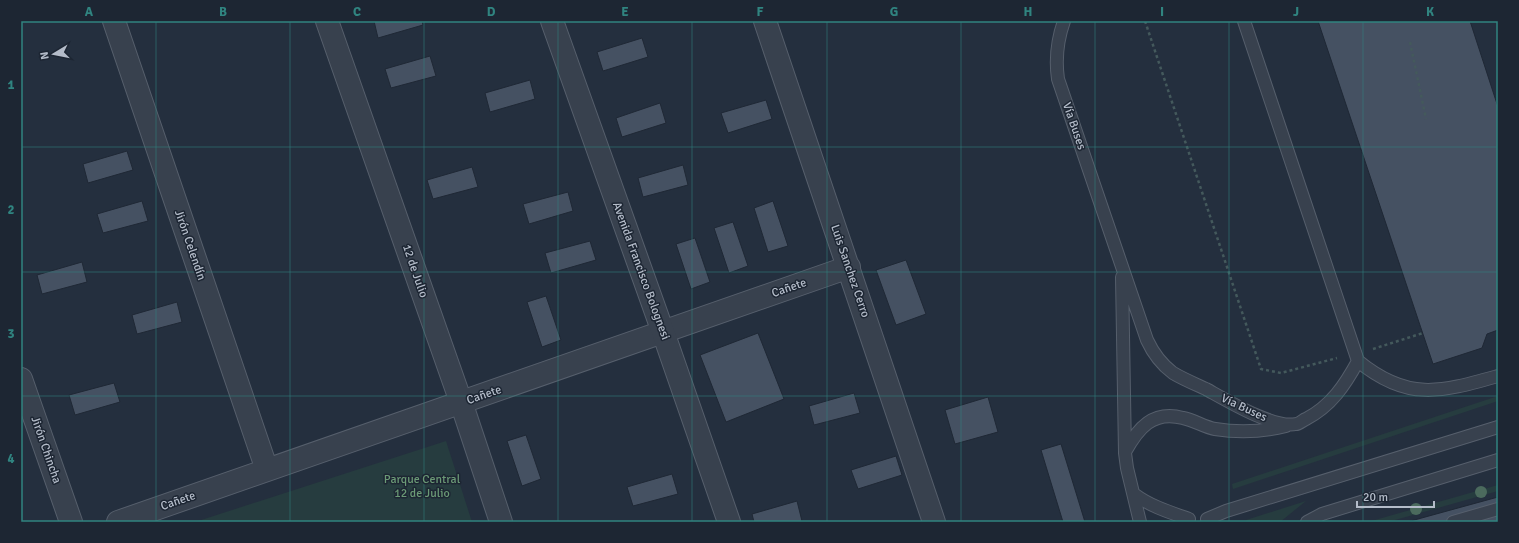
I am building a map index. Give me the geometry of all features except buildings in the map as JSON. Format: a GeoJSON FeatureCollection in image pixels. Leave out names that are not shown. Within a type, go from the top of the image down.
{"type":"FeatureCollection","features":[{"type":"Feature","properties":{"kind":"street","name":"Jirón Celendín"},"geometry":{"type":"LineString","coordinates":[[114,21],[267,470]]}},
{"type":"Feature","properties":{"kind":"street","name":"12 de Julio"},"geometry":{"type":"LineString","coordinates":[[327,21],[462,402],[501,522]]}},
{"type":"Feature","properties":{"kind":"street","name":"Avenida Francisco Bolognesi"},"geometry":{"type":"LineString","coordinates":[[552,21],[729,522]]}},
{"type":"Feature","properties":{"kind":"street","name":"Luis Sanchez Cerro"},"geometry":{"type":"LineString","coordinates":[[765,21],[934,522]]}},
{"type":"Feature","properties":{"kind":"street","name":"Cañete"},"geometry":{"type":"LineString","coordinates":[[118,522],[849,267]]}},
{"type":"Feature","properties":{"kind":"street","name":"Jirón Chincha"},"geometry":{"type":"LineString","coordinates":[[21,379],[71,522]]}},
{"type":"Feature","properties":{"kind":"lane","name":"Vía Buses"},"geometry":{"type":"LineString","coordinates":[[1064,21],[1056,49],[1058,79],[1147,340],[1153,352],[1161,362],[1174,373],[1259,417],[1277,423],[1296,424]]}},
{"type":"Feature","properties":{"kind":"lane"},"geometry":{"type":"LineString","coordinates":[[1244,21],[1357,358],[1378,377],[1405,388],[1420,390],[1456,388],[1498,376]]}},
{"type":"Feature","properties":{"kind":"lane"},"geometry":{"type":"LineString","coordinates":[[1122,266],[1125,453],[1140,522]]}},
{"type":"Feature","properties":{"kind":"lane"},"geometry":{"type":"LineString","coordinates":[[1125,453],[1133,438],[1144,425],[1156,417],[1182,417],[1213,429],[1240,432],[1265,431],[1296,424],[1315,414],[1335,398],[1347,381],[1357,358]]}},
{"type":"Feature","properties":{"kind":"lane"},"geometry":{"type":"LineString","coordinates":[[1134,494],[1144,502],[1184,520],[1211,521],[1226,510],[1498,427]]}},
{"type":"Feature","properties":{"kind":"lane"},"geometry":{"type":"LineString","coordinates":[[1307,522],[1322,514],[1498,460]]}},
{"type":"Feature","properties":{"kind":"lane"},"geometry":{"type":"LineString","coordinates":[[1453,522],[1498,509]]}},
{"type":"Feature","properties":{"kind":"path"},"geometry":{"type":"LineString","coordinates":[[1145,21],[1261,369],[1281,373],[1357,358],[1423,333]]}},
{"type":"Feature","properties":{"kind":"path"},"geometry":{"type":"LineString","coordinates":[[1410,42],[1426,119]]}},
{"type":"Feature","properties":{"kind":"green space"},"geometry":{"type":"Polygon","coordinates":[[[1498,396],[1498,401],[1233,489],[1232,484],[1498,396]]]}},
{"type":"Feature","properties":{"kind":"green space","name":"Parque Central 12 de Julio"},"geometry":{"type":"Polygon","coordinates":[[[446,441],[472,522],[195,522],[446,441]]]}},
{"type":"Feature","properties":{"kind":"green space"},"geometry":{"type":"Polygon","coordinates":[[[1498,485],[1498,491],[1388,522],[1368,522],[1498,485]]]}},
{"type":"Feature","properties":{"kind":"green space"},"geometry":{"type":"Polygon","coordinates":[[[1306,501],[1280,522],[1247,522],[1246,520],[1306,501]]]}}]}
